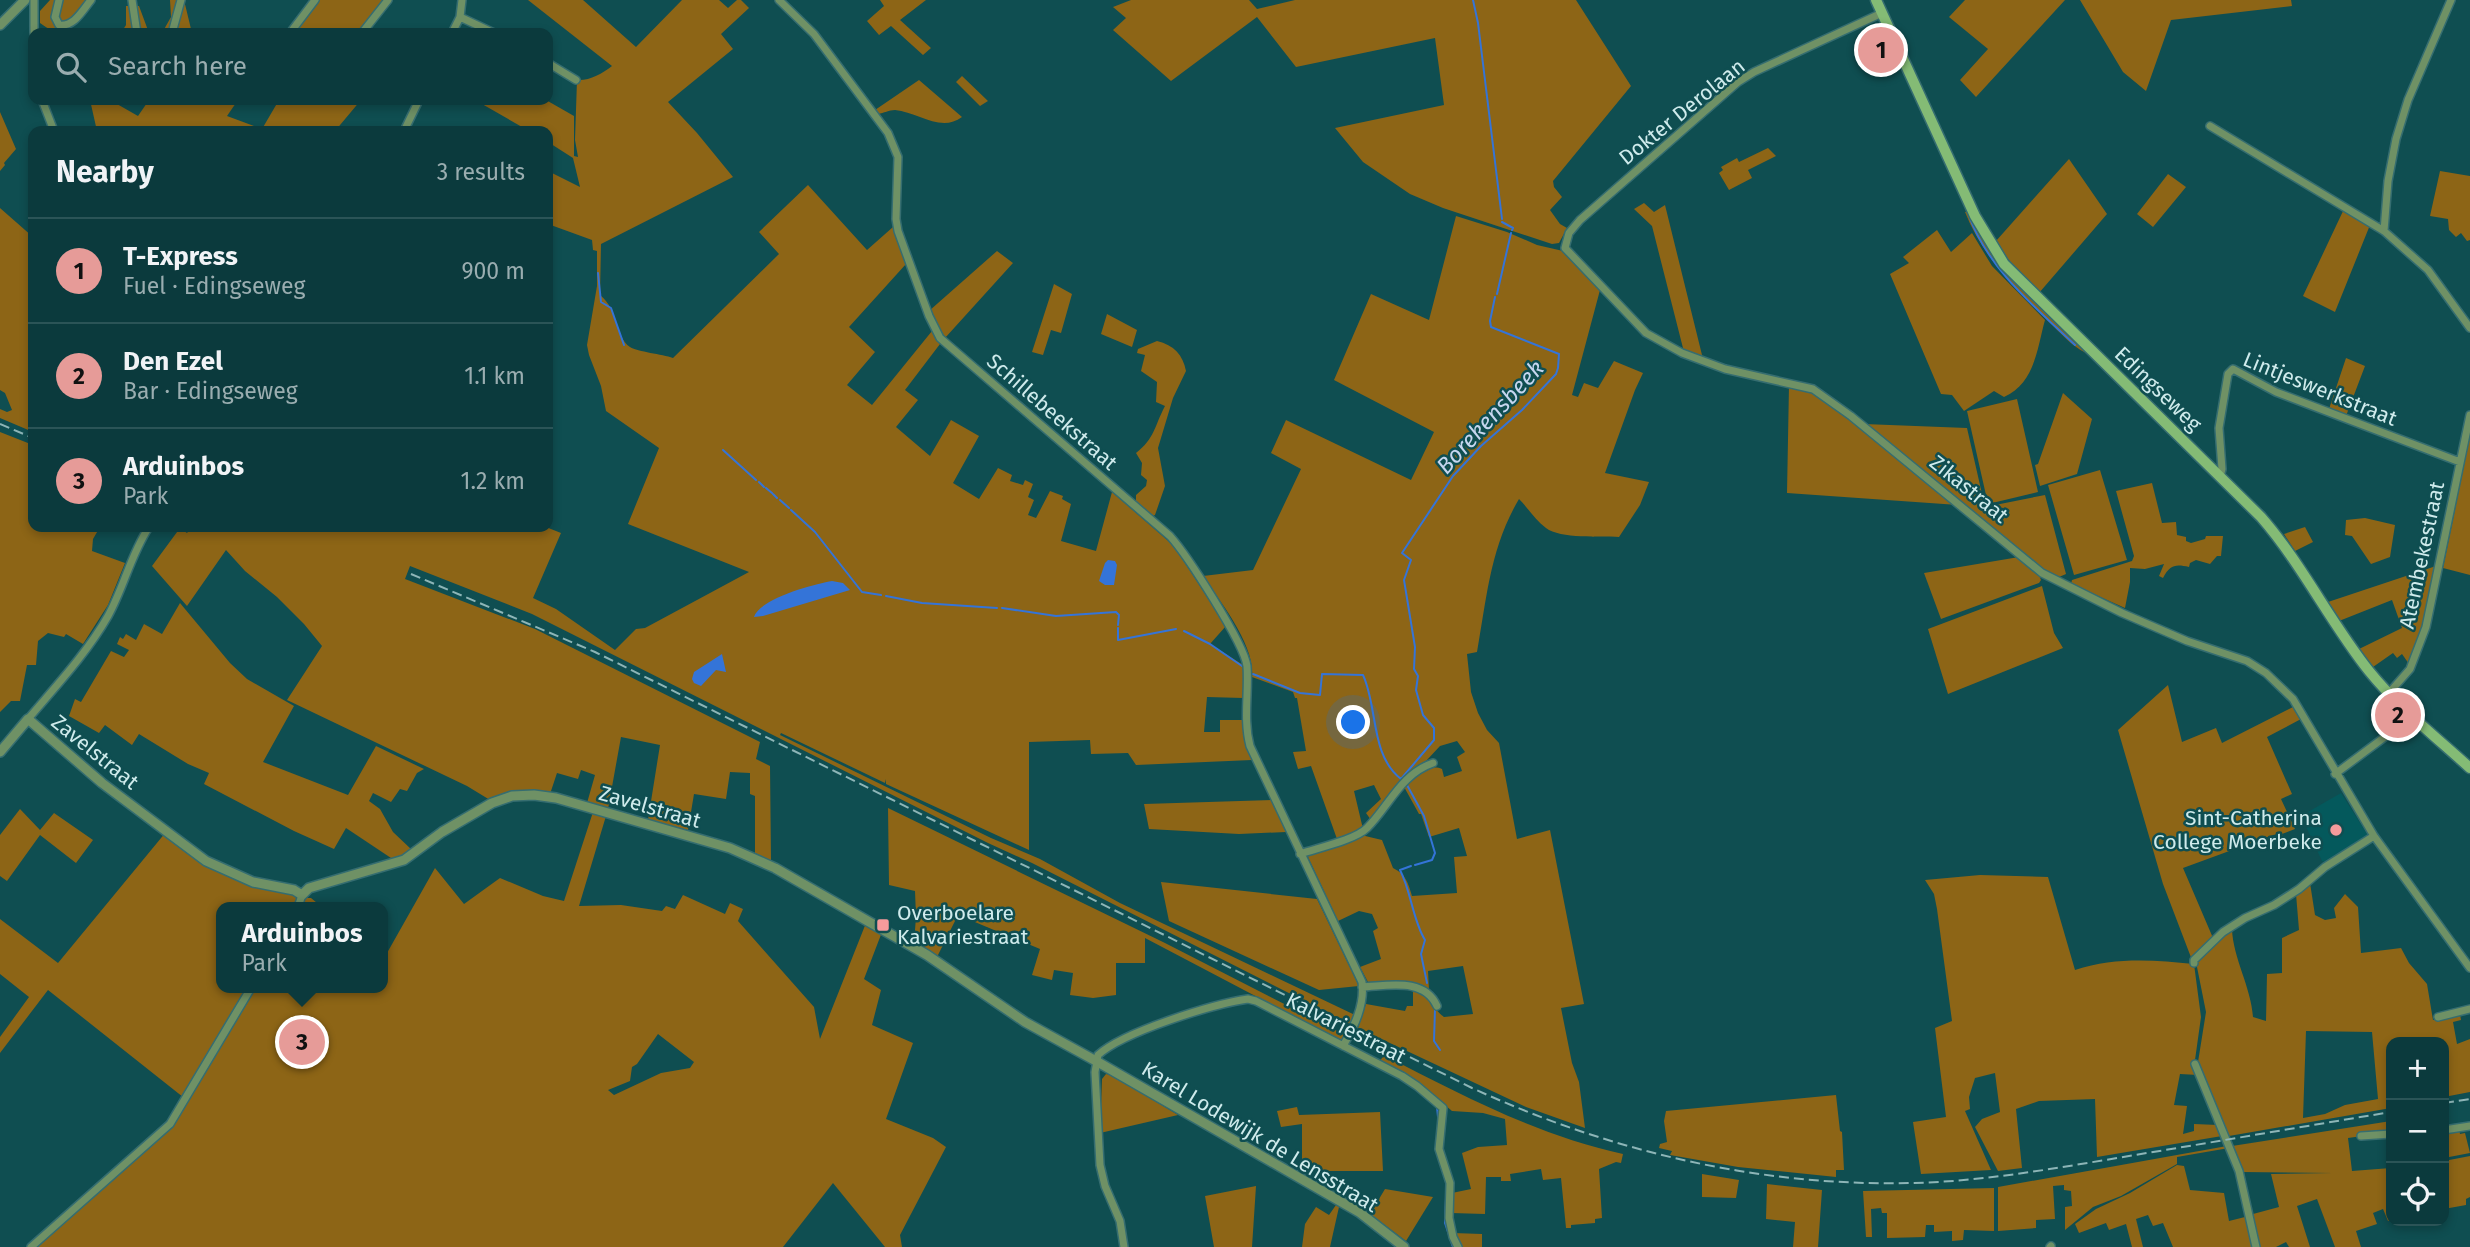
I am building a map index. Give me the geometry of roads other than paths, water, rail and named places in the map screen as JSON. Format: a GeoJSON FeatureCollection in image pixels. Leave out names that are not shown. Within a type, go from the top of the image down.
{"type":"FeatureCollection","features":[{"type":"Feature","properties":{"kind":"main road","name":"Edingseweg"},"geometry":{"type":"LineString","coordinates":[[1876,0],[1984,234],[2014,275],[2261,517],[2281,540],[2330,617],[2370,672],[2470,768]]}},
{"type":"Feature","properties":{"kind":"street"},"geometry":{"type":"LineString","coordinates":[[0,25],[25,0]]}},
{"type":"Feature","properties":{"kind":"street"},"geometry":{"type":"LineString","coordinates":[[34,0],[34,28]]}},
{"type":"Feature","properties":{"kind":"street"},"geometry":{"type":"LineString","coordinates":[[58,0],[55,17],[62,26],[71,23],[91,0]]}},
{"type":"Feature","properties":{"kind":"street"},"geometry":{"type":"LineString","coordinates":[[132,0],[136,28]]}},
{"type":"Feature","properties":{"kind":"street"},"geometry":{"type":"LineString","coordinates":[[173,28],[181,0]]}},
{"type":"Feature","properties":{"kind":"street"},"geometry":{"type":"LineString","coordinates":[[294,28],[315,0]]}},
{"type":"Feature","properties":{"kind":"street"},"geometry":{"type":"LineString","coordinates":[[366,28],[388,0]]}},
{"type":"Feature","properties":{"kind":"street"},"geometry":{"type":"LineString","coordinates":[[454,28],[460,17],[462,0]]}},
{"type":"Feature","properties":{"kind":"street","name":"Schillebeekstraat"},"geometry":{"type":"LineString","coordinates":[[779,0],[814,34],[893,143],[898,157],[898,231],[929,316],[940,338],[1170,536],[1186,556],[1245,656],[1246,724],[1250,746],[1363,987]]}},
{"type":"Feature","properties":{"kind":"street"},"geometry":{"type":"LineString","coordinates":[[2384,231],[2388,181],[2396,139],[2408,100],[2451,0]]}},
{"type":"Feature","properties":{"kind":"street","name":"Dokter Derolaan"},"geometry":{"type":"LineString","coordinates":[[1565,248],[1569,233],[1580,220],[1738,82],[1754,72],[1882,13]]}},
{"type":"Feature","properties":{"kind":"street"},"geometry":{"type":"LineString","coordinates":[[460,17],[483,28]]}},
{"type":"Feature","properties":{"kind":"street"},"geometry":{"type":"LineString","coordinates":[[553,66],[576,80]]}},
{"type":"Feature","properties":{"kind":"street"},"geometry":{"type":"LineString","coordinates":[[44,105],[52,126]]}},
{"type":"Feature","properties":{"kind":"street"},"geometry":{"type":"LineString","coordinates":[[406,126],[416,105]]}},
{"type":"Feature","properties":{"kind":"street"},"geometry":{"type":"LineString","coordinates":[[2210,126],[2384,231],[2428,270],[2470,328]]}},
{"type":"Feature","properties":{"kind":"street","name":"Zikastraat"},"geometry":{"type":"LineString","coordinates":[[1565,248],[1646,333],[1682,353],[1725,369],[1813,389],[2042,573],[2122,613],[2187,641],[2247,661],[2266,673],[2293,699],[2374,836],[2470,968]]}},
{"type":"Feature","properties":{"kind":"street","name":"Lintjeswerkstraat"},"geometry":{"type":"LineString","coordinates":[[2220,478],[2222,469],[2219,428],[2228,374],[2233,369],[2276,392],[2460,462]]}},
{"type":"Feature","properties":{"kind":"street","name":"Atembekestraat"},"geometry":{"type":"LineString","coordinates":[[2389,693],[2410,669],[2426,627],[2470,415]]}},
{"type":"Feature","properties":{"kind":"street"},"geometry":{"type":"LineString","coordinates":[[0,752],[92,642],[109,614],[146,532]]}},
{"type":"Feature","properties":{"kind":"street"},"geometry":{"type":"LineString","coordinates":[[2335,774],[2413,716]]}},
{"type":"Feature","properties":{"kind":"street","name":"Zavelstraat"},"geometry":{"type":"LineString","coordinates":[[28,719],[102,783],[206,860],[253,882],[294,890],[302,895],[309,888],[404,860],[442,832],[492,803],[512,796],[556,798],[730,848],[752,857],[928,955],[1025,1022],[1096,1061]]}},
{"type":"Feature","properties":{"kind":"street"},"geometry":{"type":"LineString","coordinates":[[1300,854],[1365,830],[1402,784],[1433,763]]}},
{"type":"Feature","properties":{"kind":"street"},"geometry":{"type":"LineString","coordinates":[[2194,963],[2223,932],[2274,905],[2325,867],[2374,836]]}},
{"type":"Feature","properties":{"kind":"street"},"geometry":{"type":"LineString","coordinates":[[300,902],[302,895]]}},
{"type":"Feature","properties":{"kind":"street"},"geometry":{"type":"LineString","coordinates":[[1343,1046],[1359,1013],[1363,987],[1413,985],[1433,996],[1437,1006]]}},
{"type":"Feature","properties":{"kind":"street"},"geometry":{"type":"LineString","coordinates":[[31,1247],[167,1126],[248,993]]}},
{"type":"Feature","properties":{"kind":"street","name":"Kalvariestraat"},"geometry":{"type":"LineString","coordinates":[[1096,1061],[1103,1050],[1127,1036],[1216,1007],[1248,999],[1256,1001],[1418,1086],[1443,1108],[1439,1149],[1449,1177],[1451,1229],[1458,1247]]}},
{"type":"Feature","properties":{"kind":"street"},"geometry":{"type":"LineString","coordinates":[[2438,1017],[2470,1009]]}},
{"type":"Feature","properties":{"kind":"street"},"geometry":{"type":"LineString","coordinates":[[1096,1061],[1100,1165],[1120,1221],[1124,1247]]}},
{"type":"Feature","properties":{"kind":"street","name":"Karel Lodewijk de Lensstraat"},"geometry":{"type":"LineString","coordinates":[[1096,1061],[1359,1212],[1404,1247]]}},
{"type":"Feature","properties":{"kind":"street"},"geometry":{"type":"LineString","coordinates":[[2195,1064],[2239,1171],[2256,1247]]}},
{"type":"Feature","properties":{"kind":"street"},"geometry":{"type":"LineString","coordinates":[[2449,1129],[2470,1126]]}},
{"type":"Feature","properties":{"kind":"street"},"geometry":{"type":"LineString","coordinates":[[2361,1136],[2386,1134]]}},
{"type":"Feature","properties":{"kind":"water"},"geometry":{"type":"Polygon","coordinates":[[[1108,560],[1115,561],[1117,565],[1114,585],[1105,585],[1099,581],[1108,560]]]}},
{"type":"Feature","properties":{"kind":"water"},"geometry":{"type":"Polygon","coordinates":[[[832,581],[843,583],[850,590],[754,617],[758,610],[776,598],[832,581]]]}},
{"type":"Feature","properties":{"kind":"water"},"geometry":{"type":"Polygon","coordinates":[[[722,654],[726,672],[716,670],[701,686],[694,683],[694,672],[722,654]]]}},
{"type":"Feature","properties":{"kind":"waterway","name":"Borekensbeek"},"geometry":{"type":"LineString","coordinates":[[1473,0],[1502,219]]}},
{"type":"Feature","properties":{"kind":"waterway"},"geometry":{"type":"LineString","coordinates":[[1969,216],[1988,253],[2014,286],[2075,345]]}},
{"type":"Feature","properties":{"kind":"waterway","name":"Borekensbeek"},"geometry":{"type":"LineString","coordinates":[[1502,222],[1513,228],[1512,230]]}},
{"type":"Feature","properties":{"kind":"waterway","name":"Borekensbeek"},"geometry":{"type":"LineString","coordinates":[[1497,294],[1511,233]]}},
{"type":"Feature","properties":{"kind":"waterway"},"geometry":{"type":"LineString","coordinates":[[598,273],[601,302],[611,308],[624,345]]}},
{"type":"Feature","properties":{"kind":"waterway","name":"Borekensbeek"},"geometry":{"type":"LineString","coordinates":[[1401,779],[1434,740],[1434,728],[1423,715],[1416,690],[1418,676],[1414,669],[1415,647],[1404,580],[1411,560],[1402,553],[1453,476],[1481,446],[1522,410],[1556,374],[1558,368],[1559,354],[1491,327],[1495,297]]}},
{"type":"Feature","properties":{"kind":"waterway"},"geometry":{"type":"LineString","coordinates":[[723,450],[756,480]]}},
{"type":"Feature","properties":{"kind":"waterway"},"geometry":{"type":"LineString","coordinates":[[759,482],[764,487]]}},
{"type":"Feature","properties":{"kind":"waterway"},"geometry":{"type":"LineString","coordinates":[[766,488],[772,493]]}},
{"type":"Feature","properties":{"kind":"waterway"},"geometry":{"type":"LineString","coordinates":[[773,494],[777,498]]}},
{"type":"Feature","properties":{"kind":"waterway"},"geometry":{"type":"LineString","coordinates":[[780,500],[789,508]]}},
{"type":"Feature","properties":{"kind":"waterway"},"geometry":{"type":"LineString","coordinates":[[791,510],[815,532],[862,592],[881,595]]}},
{"type":"Feature","properties":{"kind":"waterway"},"geometry":{"type":"LineString","coordinates":[[886,596],[922,603],[997,608]]}},
{"type":"Feature","properties":{"kind":"waterway"},"geometry":{"type":"LineString","coordinates":[[1002,608],[1056,616],[1116,612],[1119,615],[1118,625]]}},
{"type":"Feature","properties":{"kind":"waterway"},"geometry":{"type":"LineString","coordinates":[[1118,628],[1118,640],[1176,629]]}},
{"type":"Feature","properties":{"kind":"waterway"},"geometry":{"type":"LineString","coordinates":[[1184,631],[1210,644],[1242,666]]}},
{"type":"Feature","properties":{"kind":"waterway"},"geometry":{"type":"LineString","coordinates":[[1253,674],[1300,693],[1320,695],[1322,674],[1363,675],[1379,744],[1391,769],[1401,779]]}},
{"type":"Feature","properties":{"kind":"waterway","name":"Borekensbeek"},"geometry":{"type":"LineString","coordinates":[[1407,785],[1424,816],[1435,853],[1432,860],[1415,865]]}},
{"type":"Feature","properties":{"kind":"waterway","name":"Borekensbeek"},"geometry":{"type":"LineString","coordinates":[[1411,866],[1400,870],[1425,940],[1421,954],[1427,983]]}},
{"type":"Feature","properties":{"kind":"waterway","name":"Borekensbeek"},"geometry":{"type":"LineString","coordinates":[[1435,1009],[1434,1041],[1440,1050]]}},
{"type":"Feature","properties":{"kind":"waterway","name":"Borekensbeek"},"geometry":{"type":"LineString","coordinates":[[1437,1107],[1438,1117]]}},
{"type":"Feature","properties":{"kind":"waterway","name":"Borekensbeek"},"geometry":{"type":"LineString","coordinates":[[1446,1198],[1445,1223],[1453,1247]]}},
{"type":"Feature","properties":{"kind":"railway"},"geometry":{"type":"LineString","coordinates":[[0,424],[28,436]]}},
{"type":"Feature","properties":{"kind":"railway"},"geometry":{"type":"LineString","coordinates":[[411,574],[595,652],[1472,1088],[1525,1111],[1633,1147],[1744,1172],[1800,1179],[1857,1183],[1942,1182],[2053,1169],[2386,1113]]}},
{"type":"Feature","properties":{"kind":"railway"},"geometry":{"type":"LineString","coordinates":[[2449,1102],[2470,1099]]}},
{"type":"Feature","properties":{"kind":"place","name":"T-Express"},"geometry":{"type":"Point","coordinates":[1881,50]}},
{"type":"Feature","properties":{"kind":"place","name":"Den Ezel"},"geometry":{"type":"Point","coordinates":[2398,715]}},
{"type":"Feature","properties":{"kind":"place","name":"Sint-Catherina College Moerbeke"},"geometry":{"type":"Point","coordinates":[2336,830]}},
{"type":"Feature","properties":{"kind":"place","name":"Overboelare Kalvariestraat"},"geometry":{"type":"Point","coordinates":[883,925]}},
{"type":"Feature","properties":{"kind":"place","name":"Arduinbos"},"geometry":{"type":"Point","coordinates":[302,1042]}}]}
